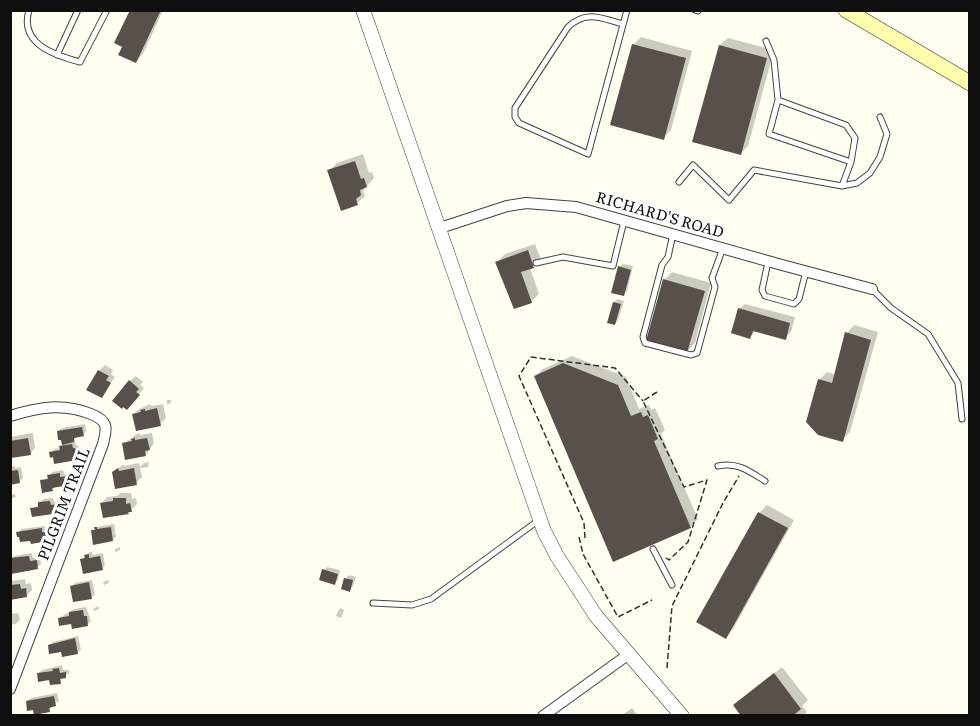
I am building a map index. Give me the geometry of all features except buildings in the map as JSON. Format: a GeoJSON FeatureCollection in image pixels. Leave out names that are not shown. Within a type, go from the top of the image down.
{"type":"FeatureCollection","features":[{"type":"Feature","properties":{"kind":"main road"},"geometry":{"type":"LineString","coordinates":[[846,10],[969,83]]}},
{"type":"Feature","properties":{"kind":"street"},"geometry":{"type":"LineString","coordinates":[[366,16],[540,519],[557,556],[596,616],[682,716]]}},
{"type":"Feature","properties":{"kind":"street","name":"RICHARD'S ROAD"},"geometry":{"type":"LineString","coordinates":[[440,228],[482,213],[526,203],[576,207],[872,289]]}},
{"type":"Feature","properties":{"kind":"street","name":"PILGRIM TRAIL"},"geometry":{"type":"LineString","coordinates":[[10,416],[40,408],[65,406],[98,417],[106,427],[103,444],[10,689]]}},
{"type":"Feature","properties":{"kind":"street"},"geometry":{"type":"LineString","coordinates":[[543,716],[629,654]]}},
{"type":"Feature","properties":{"kind":"lane"},"geometry":{"type":"LineString","coordinates":[[29,10],[27,26],[30,36],[40,47],[80,62],[107,10]]}},
{"type":"Feature","properties":{"kind":"lane"},"geometry":{"type":"LineString","coordinates":[[57,55],[78,10]]}},
{"type":"Feature","properties":{"kind":"lane"},"geometry":{"type":"LineString","coordinates":[[623,24],[586,16],[577,19],[568,27],[515,108],[515,117],[519,123],[588,154],[627,10]]}},
{"type":"Feature","properties":{"kind":"lane"},"geometry":{"type":"LineString","coordinates":[[766,41],[774,60],[778,100],[769,134],[851,162]]}},
{"type":"Feature","properties":{"kind":"lane"},"geometry":{"type":"LineString","coordinates":[[778,100],[846,125],[855,138],[851,162],[842,186]]}},
{"type":"Feature","properties":{"kind":"lane"},"geometry":{"type":"LineString","coordinates":[[679,182],[693,165],[729,200],[754,170],[842,186],[857,183],[870,173],[880,157],[887,134],[880,117]]}},
{"type":"Feature","properties":{"kind":"lane"},"geometry":{"type":"LineString","coordinates":[[536,263],[563,257],[613,266],[624,221]]}},
{"type":"Feature","properties":{"kind":"lane"},"geometry":{"type":"LineString","coordinates":[[673,234],[668,257],[662,265],[643,337],[645,343],[691,355],[697,353],[715,287],[712,278],[723,248]]}},
{"type":"Feature","properties":{"kind":"lane"},"geometry":{"type":"LineString","coordinates":[[768,262],[762,290],[765,296],[794,304],[799,299],[806,271]]}},
{"type":"Feature","properties":{"kind":"lane"},"geometry":{"type":"LineString","coordinates":[[872,289],[891,308],[928,334],[958,383],[962,419]]}},
{"type":"Feature","properties":{"kind":"lane"},"geometry":{"type":"LineString","coordinates":[[718,466],[731,464],[745,468],[765,481]]}},
{"type":"Feature","properties":{"kind":"lane"},"geometry":{"type":"LineString","coordinates":[[373,603],[412,605],[431,599],[540,519]]}},
{"type":"Feature","properties":{"kind":"lane"},"geometry":{"type":"LineString","coordinates":[[653,549],[672,585]]}},
{"type":"Feature","properties":{"kind":"path"},"geometry":{"type":"LineString","coordinates":[[585,538],[584,523],[519,376],[531,357],[615,368],[643,401],[684,487],[707,480],[688,542],[669,560],[653,549]]}},
{"type":"Feature","properties":{"kind":"path"},"geometry":{"type":"LineString","coordinates":[[643,401],[657,392]]}},
{"type":"Feature","properties":{"kind":"path"},"geometry":{"type":"LineString","coordinates":[[667,668],[672,606],[723,504],[745,468]]}},
{"type":"Feature","properties":{"kind":"path"},"geometry":{"type":"LineString","coordinates":[[579,537],[583,554],[618,617],[652,600]]}}]}
